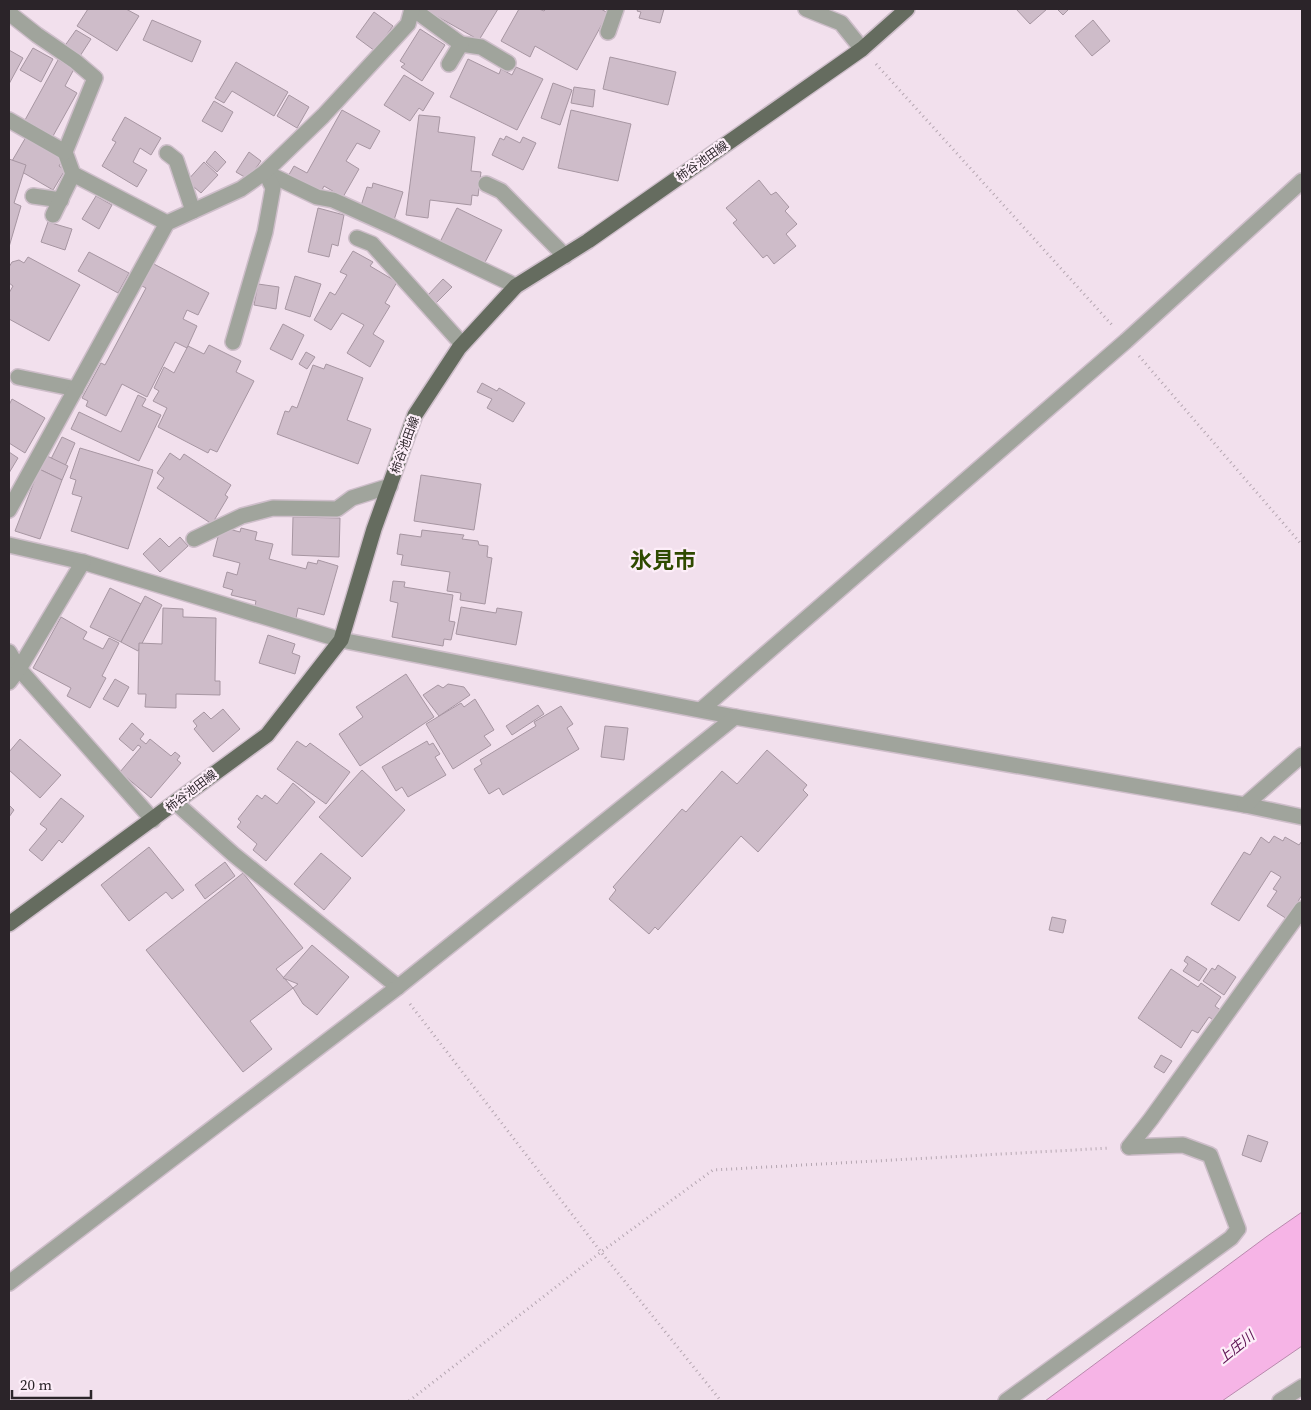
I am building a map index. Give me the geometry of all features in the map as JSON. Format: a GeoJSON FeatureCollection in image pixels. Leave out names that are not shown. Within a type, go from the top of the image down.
{"type":"FeatureCollection","features":[{"type":"Feature","properties":{"kind":"main road","name":"柿谷池田線"},"geometry":{"type":"LineString","coordinates":[[9,924],[267,735],[341,640],[374,530],[415,415],[462,344],[516,286],[604,230],[862,49],[907,9]]}},
{"type":"Feature","properties":{"kind":"street"},"geometry":{"type":"LineString","coordinates":[[9,510],[167,223],[241,189],[265,172],[322,116],[408,24],[413,9],[462,44],[481,47],[508,63]]}},
{"type":"Feature","properties":{"kind":"street"},"geometry":{"type":"LineString","coordinates":[[608,32],[616,9]]}},
{"type":"Feature","properties":{"kind":"street"},"geometry":{"type":"LineString","coordinates":[[806,9],[841,23],[862,49]]}},
{"type":"Feature","properties":{"kind":"street"},"geometry":{"type":"LineString","coordinates":[[9,13],[75,61],[95,78],[65,152]]}},
{"type":"Feature","properties":{"kind":"street"},"geometry":{"type":"LineString","coordinates":[[449,64],[462,44]]}},
{"type":"Feature","properties":{"kind":"street"},"geometry":{"type":"LineString","coordinates":[[9,120],[65,152],[74,174],[167,223]]}},
{"type":"Feature","properties":{"kind":"street"},"geometry":{"type":"LineString","coordinates":[[167,153],[176,160],[193,211]]}},
{"type":"Feature","properties":{"kind":"street"},"geometry":{"type":"LineString","coordinates":[[265,172],[317,197],[333,200],[384,223],[516,286]]}},
{"type":"Feature","properties":{"kind":"street"},"geometry":{"type":"LineString","coordinates":[[233,342],[265,232],[273,188],[265,172]]}},
{"type":"Feature","properties":{"kind":"street"},"geometry":{"type":"LineString","coordinates":[[53,215],[74,174]]}},
{"type":"Feature","properties":{"kind":"street"},"geometry":{"type":"LineString","coordinates":[[702,709],[1126,340],[1302,181]]}},
{"type":"Feature","properties":{"kind":"street"},"geometry":{"type":"LineString","coordinates":[[486,184],[501,191],[565,256]]}},
{"type":"Feature","properties":{"kind":"street"},"geometry":{"type":"LineString","coordinates":[[33,196],[61,200]]}},
{"type":"Feature","properties":{"kind":"street"},"geometry":{"type":"LineString","coordinates":[[357,238],[377,240],[462,344]]}},
{"type":"Feature","properties":{"kind":"street"},"geometry":{"type":"LineString","coordinates":[[18,376],[76,389]]}},
{"type":"Feature","properties":{"kind":"street"},"geometry":{"type":"LineString","coordinates":[[194,539],[242,516],[273,508],[337,509],[352,498],[390,486]]}},
{"type":"Feature","properties":{"kind":"street"},"geometry":{"type":"LineString","coordinates":[[9,545],[83,562],[341,640],[735,716],[1302,817]]}},
{"type":"Feature","properties":{"kind":"street"},"geometry":{"type":"LineString","coordinates":[[9,682],[19,669],[83,562]]}},
{"type":"Feature","properties":{"kind":"street"},"geometry":{"type":"LineString","coordinates":[[9,652],[19,669],[153,820]]}},
{"type":"Feature","properties":{"kind":"street"},"geometry":{"type":"LineString","coordinates":[[9,1283],[398,987],[735,716]]}},
{"type":"Feature","properties":{"kind":"street"},"geometry":{"type":"LineString","coordinates":[[1245,806],[1302,755]]}},
{"type":"Feature","properties":{"kind":"street"},"geometry":{"type":"LineString","coordinates":[[176,803],[233,854],[398,987]]}},
{"type":"Feature","properties":{"kind":"street"},"geometry":{"type":"LineString","coordinates":[[1129,1147],[1302,909]]}},
{"type":"Feature","properties":{"kind":"street"},"geometry":{"type":"LineString","coordinates":[[1006,1401],[1231,1238],[1238,1229],[1210,1155],[1183,1145],[1129,1147]]}},
{"type":"Feature","properties":{"kind":"street"},"geometry":{"type":"LineString","coordinates":[[1280,1401],[1302,1387]]}},
{"type":"Feature","properties":{"kind":"path"},"geometry":{"type":"LineString","coordinates":[[862,49],[1126,340],[1302,545]]}},
{"type":"Feature","properties":{"kind":"path"},"geometry":{"type":"LineString","coordinates":[[398,987],[601,1252],[721,1401]]}},
{"type":"Feature","properties":{"kind":"path"},"geometry":{"type":"LineString","coordinates":[[409,1401],[601,1252],[713,1170],[1129,1147]]}},
{"type":"Feature","properties":{"kind":"water","name":"上庄川"},"geometry":{"type":"Polygon","coordinates":[[[1302,1212],[1302,1346],[1222,1401],[1045,1401],[1266,1237],[1302,1212]]]}},
{"type":"Feature","properties":{"kind":"building"},"geometry":{"type":"Polygon","coordinates":[[[88,9],[126,9],[139,16],[117,51],[77,26],[88,9]]]}},
{"type":"Feature","properties":{"kind":"building"},"geometry":{"type":"Polygon","coordinates":[[[424,9],[498,9],[479,40],[424,9]]]}},
{"type":"Feature","properties":{"kind":"building"},"geometry":{"type":"Polygon","coordinates":[[[519,9],[539,9],[544,11],[546,9],[601,9],[608,13],[577,70],[535,46],[530,57],[501,41],[519,9]]]}},
{"type":"Feature","properties":{"kind":"building"},"geometry":{"type":"Polygon","coordinates":[[[638,9],[664,9],[660,23],[639,18],[641,12],[637,11],[638,9]]]}},
{"type":"Feature","properties":{"kind":"building"},"geometry":{"type":"Polygon","coordinates":[[[1016,9],[1047,9],[1030,24],[1016,9]]]}},
{"type":"Feature","properties":{"kind":"building"},"geometry":{"type":"Polygon","coordinates":[[[1057,9],[1069,9],[1063,15],[1057,9]]]}},
{"type":"Feature","properties":{"kind":"building"},"geometry":{"type":"Polygon","coordinates":[[[374,12],[393,26],[375,51],[356,37],[374,12]]]}},
{"type":"Feature","properties":{"kind":"building"},"geometry":{"type":"Polygon","coordinates":[[[152,20],[201,41],[192,62],[143,40],[152,20]]]}},
{"type":"Feature","properties":{"kind":"building"},"geometry":{"type":"Polygon","coordinates":[[[1093,20],[1110,41],[1092,56],[1075,36],[1093,20]]]}},
{"type":"Feature","properties":{"kind":"building"},"geometry":{"type":"Polygon","coordinates":[[[420,29],[445,45],[422,81],[401,67],[405,64],[400,61],[420,29]]]}},
{"type":"Feature","properties":{"kind":"building"},"geometry":{"type":"Polygon","coordinates":[[[76,30],[91,39],[80,56],[64,47],[76,30]]]}},
{"type":"Feature","properties":{"kind":"building"},"geometry":{"type":"Polygon","coordinates":[[[33,48],[53,59],[41,82],[20,70],[33,48]]]}},
{"type":"Feature","properties":{"kind":"building"},"geometry":{"type":"Polygon","coordinates":[[[9,50],[23,58],[9,84],[9,50]]]}},
{"type":"Feature","properties":{"kind":"building"},"geometry":{"type":"Polygon","coordinates":[[[610,57],[676,72],[668,105],[603,89],[610,57]]]}},
{"type":"Feature","properties":{"kind":"building"},"geometry":{"type":"Polygon","coordinates":[[[468,59],[499,74],[501,69],[512,75],[516,67],[543,79],[517,130],[450,97],[468,59]]]}},
{"type":"Feature","properties":{"kind":"building"},"geometry":{"type":"Polygon","coordinates":[[[58,60],[74,69],[65,86],[77,93],[53,136],[25,120],[58,60]]]}},
{"type":"Feature","properties":{"kind":"building"},"geometry":{"type":"Polygon","coordinates":[[[236,62],[288,92],[274,116],[232,91],[224,103],[215,98],[236,62]]]}},
{"type":"Feature","properties":{"kind":"building"},"geometry":{"type":"Polygon","coordinates":[[[404,75],[434,93],[423,111],[419,108],[410,121],[384,105],[404,75]]]}},
{"type":"Feature","properties":{"kind":"building"},"geometry":{"type":"Polygon","coordinates":[[[553,83],[572,90],[560,125],[541,118],[553,83]]]}},
{"type":"Feature","properties":{"kind":"building"},"geometry":{"type":"Polygon","coordinates":[[[574,87],[595,90],[593,107],[571,103],[574,87]]]}},
{"type":"Feature","properties":{"kind":"building"},"geometry":{"type":"Polygon","coordinates":[[[289,95],[309,107],[297,128],[277,116],[289,95]]]}},
{"type":"Feature","properties":{"kind":"building"},"geometry":{"type":"Polygon","coordinates":[[[214,101],[233,112],[222,132],[202,121],[214,101]]]}},
{"type":"Feature","properties":{"kind":"building"},"geometry":{"type":"Polygon","coordinates":[[[342,110],[380,131],[370,149],[357,143],[346,161],[359,169],[343,197],[324,186],[319,196],[287,178],[294,166],[307,173],[342,110]]]}},
{"type":"Feature","properties":{"kind":"building"},"geometry":{"type":"Polygon","coordinates":[[[571,110],[631,124],[618,181],[558,168],[571,110]]]}},
{"type":"Feature","properties":{"kind":"building"},"geometry":{"type":"Polygon","coordinates":[[[419,115],[440,117],[438,132],[475,137],[471,171],[481,172],[478,196],[472,195],[471,205],[430,200],[428,218],[406,215],[419,115]]]}},
{"type":"Feature","properties":{"kind":"building"},"geometry":{"type":"Polygon","coordinates":[[[125,117],[161,138],[151,155],[140,148],[133,162],[147,170],[137,187],[102,166],[116,142],[112,140],[125,117]]]}},
{"type":"Feature","properties":{"kind":"building"},"geometry":{"type":"Polygon","coordinates":[[[506,136],[520,143],[523,137],[536,143],[523,170],[492,155],[500,138],[504,140],[506,136]]]}},
{"type":"Feature","properties":{"kind":"building"},"geometry":{"type":"Polygon","coordinates":[[[26,137],[64,158],[59,166],[65,170],[53,190],[17,169],[19,165],[12,161],[26,137]]]}},
{"type":"Feature","properties":{"kind":"building"},"geometry":{"type":"Polygon","coordinates":[[[215,151],[226,162],[217,172],[206,162],[215,151]]]}},
{"type":"Feature","properties":{"kind":"building"},"geometry":{"type":"Polygon","coordinates":[[[249,152],[261,161],[248,179],[236,172],[249,152]]]}},
{"type":"Feature","properties":{"kind":"building"},"geometry":{"type":"Polygon","coordinates":[[[9,159],[26,165],[14,203],[21,206],[9,247],[9,159]]]}},
{"type":"Feature","properties":{"kind":"building"},"geometry":{"type":"Polygon","coordinates":[[[204,162],[218,175],[201,193],[187,181],[204,162]]]}},
{"type":"Feature","properties":{"kind":"building"},"geometry":{"type":"Polygon","coordinates":[[[759,180],[771,195],[776,192],[789,207],[785,211],[797,224],[786,234],[796,246],[774,264],[767,255],[763,258],[733,223],[737,220],[726,208],[759,180]]]}},
{"type":"Feature","properties":{"kind":"building"},"geometry":{"type":"Polygon","coordinates":[[[373,183],[403,192],[394,220],[360,209],[367,187],[372,188],[373,183]]]}},
{"type":"Feature","properties":{"kind":"building"},"geometry":{"type":"Polygon","coordinates":[[[96,196],[112,205],[99,229],[82,219],[96,196]]]}},
{"type":"Feature","properties":{"kind":"building"},"geometry":{"type":"Polygon","coordinates":[[[318,208],[344,215],[338,246],[332,244],[329,257],[308,252],[318,208]]]}},
{"type":"Feature","properties":{"kind":"building"},"geometry":{"type":"Polygon","coordinates":[[[457,208],[502,230],[484,264],[440,242],[457,208]]]}},
{"type":"Feature","properties":{"kind":"building"},"geometry":{"type":"Polygon","coordinates":[[[48,222],[72,229],[65,250],[41,242],[48,222]]]}},
{"type":"Feature","properties":{"kind":"building"},"geometry":{"type":"Polygon","coordinates":[[[353,251],[373,262],[370,266],[397,282],[385,303],[390,306],[373,334],[384,341],[370,367],[347,353],[364,325],[342,313],[331,330],[314,320],[330,292],[335,295],[347,275],[340,272],[353,251]]]}},
{"type":"Feature","properties":{"kind":"building"},"geometry":{"type":"Polygon","coordinates":[[[89,252],[129,273],[118,293],[78,271],[89,252]]]}},
{"type":"Feature","properties":{"kind":"building"},"geometry":{"type":"Polygon","coordinates":[[[28,257],[80,285],[49,341],[9,319],[9,293],[13,286],[9,283],[9,267],[12,262],[19,260],[24,263],[28,257]]]}},
{"type":"Feature","properties":{"kind":"building"},"geometry":{"type":"Polygon","coordinates":[[[152,263],[209,293],[198,315],[187,310],[183,319],[197,326],[187,348],[175,342],[147,397],[122,384],[106,416],[86,406],[88,401],[82,398],[101,363],[105,365],[146,288],[140,285],[152,263]]]}},
{"type":"Feature","properties":{"kind":"building"},"geometry":{"type":"Polygon","coordinates":[[[295,276],[321,284],[310,317],[285,309],[295,276]]]}},
{"type":"Feature","properties":{"kind":"building"},"geometry":{"type":"Polygon","coordinates":[[[443,279],[452,287],[436,303],[428,295],[443,279]]]}},
{"type":"Feature","properties":{"kind":"building"},"geometry":{"type":"Polygon","coordinates":[[[258,284],[279,287],[276,309],[254,305],[258,284]]]}},
{"type":"Feature","properties":{"kind":"building"},"geometry":{"type":"Polygon","coordinates":[[[283,324],[304,335],[292,360],[270,349],[283,324]]]}},
{"type":"Feature","properties":{"kind":"building"},"geometry":{"type":"Polygon","coordinates":[[[209,345],[241,361],[236,372],[254,381],[217,452],[210,449],[208,453],[158,427],[167,408],[153,401],[159,391],[154,388],[164,367],[174,373],[188,346],[204,354],[209,345]]]}},
{"type":"Feature","properties":{"kind":"building"},"geometry":{"type":"Polygon","coordinates":[[[306,352],[315,357],[307,369],[299,364],[306,352]]]}},
{"type":"Feature","properties":{"kind":"building"},"geometry":{"type":"Polygon","coordinates":[[[326,364],[363,378],[347,420],[371,429],[358,464],[277,434],[285,411],[289,412],[292,406],[297,408],[313,365],[324,369],[326,364]]]}},
{"type":"Feature","properties":{"kind":"building"},"geometry":{"type":"Polygon","coordinates":[[[482,383],[497,391],[499,388],[525,403],[513,422],[487,408],[492,399],[477,392],[482,383]]]}},
{"type":"Feature","properties":{"kind":"building"},"geometry":{"type":"Polygon","coordinates":[[[138,395],[146,399],[142,406],[161,415],[139,461],[71,429],[79,412],[121,432],[138,395]]]}},
{"type":"Feature","properties":{"kind":"building"},"geometry":{"type":"Polygon","coordinates":[[[12,399],[45,418],[25,453],[9,443],[9,405],[12,399]]]}},
{"type":"Feature","properties":{"kind":"building"},"geometry":{"type":"Polygon","coordinates":[[[62,437],[75,443],[65,466],[51,459],[62,437]]]}},
{"type":"Feature","properties":{"kind":"building"},"geometry":{"type":"Polygon","coordinates":[[[80,448],[153,470],[128,549],[71,531],[82,497],[72,494],[76,480],[70,478],[80,448]]]}},
{"type":"Feature","properties":{"kind":"building"},"geometry":{"type":"Polygon","coordinates":[[[9,452],[18,458],[9,473],[9,452]]]}},
{"type":"Feature","properties":{"kind":"building"},"geometry":{"type":"Polygon","coordinates":[[[170,453],[180,460],[184,454],[231,485],[225,495],[228,497],[212,524],[157,488],[164,478],[157,473],[170,453]]]}},
{"type":"Feature","properties":{"kind":"building"},"geometry":{"type":"Polygon","coordinates":[[[45,455],[68,466],[62,480],[39,469],[45,455]]]}},
{"type":"Feature","properties":{"kind":"building"},"geometry":{"type":"Polygon","coordinates":[[[39,469],[62,480],[40,539],[15,531],[39,469]]]}},
{"type":"Feature","properties":{"kind":"building"},"geometry":{"type":"Polygon","coordinates":[[[421,475],[481,484],[474,530],[414,521],[421,475]]]}},
{"type":"Feature","properties":{"kind":"building"},"geometry":{"type":"Polygon","coordinates":[[[293,517],[340,518],[339,557],[292,555],[293,517]]]}},
{"type":"Feature","properties":{"kind":"building"},"geometry":{"type":"Polygon","coordinates":[[[225,528],[240,532],[241,528],[257,532],[255,540],[273,544],[269,559],[306,569],[308,562],[317,564],[318,560],[338,566],[324,615],[298,608],[296,618],[255,606],[256,601],[231,595],[233,590],[223,587],[227,572],[237,575],[240,563],[213,556],[219,533],[223,534],[225,528]]]}},
{"type":"Feature","properties":{"kind":"building"},"geometry":{"type":"Polygon","coordinates":[[[422,530],[464,535],[462,539],[478,541],[479,545],[488,546],[487,557],[492,558],[485,604],[460,600],[461,593],[447,591],[450,572],[401,565],[403,555],[397,554],[400,534],[421,537],[422,530]]]}},
{"type":"Feature","properties":{"kind":"building"},"geometry":{"type":"Polygon","coordinates":[[[180,537],[188,546],[160,572],[143,554],[160,538],[169,547],[180,537]]]}},
{"type":"Feature","properties":{"kind":"building"},"geometry":{"type":"Polygon","coordinates":[[[393,581],[405,582],[404,587],[453,595],[449,621],[455,622],[451,640],[444,639],[443,646],[392,637],[398,603],[390,601],[393,581]]]}},
{"type":"Feature","properties":{"kind":"building"},"geometry":{"type":"Polygon","coordinates":[[[110,588],[141,604],[121,642],[90,627],[110,588]]]}},
{"type":"Feature","properties":{"kind":"building"},"geometry":{"type":"Polygon","coordinates":[[[145,596],[162,605],[138,651],[121,642],[145,596]]]}},
{"type":"Feature","properties":{"kind":"building"},"geometry":{"type":"Polygon","coordinates":[[[461,607],[496,613],[497,608],[522,612],[516,645],[456,634],[461,607]]]}},
{"type":"Feature","properties":{"kind":"building"},"geometry":{"type":"Polygon","coordinates":[[[163,608],[183,609],[183,617],[216,618],[215,681],[220,681],[220,695],[176,694],[176,708],[145,707],[146,694],[138,694],[139,643],[162,644],[163,608]]]}},
{"type":"Feature","properties":{"kind":"building"},"geometry":{"type":"Polygon","coordinates":[[[61,617],[87,632],[83,639],[103,649],[109,638],[119,643],[102,676],[106,678],[90,708],[67,696],[71,688],[33,668],[61,617]]]}},
{"type":"Feature","properties":{"kind":"building"},"geometry":{"type":"Polygon","coordinates":[[[268,635],[295,644],[292,653],[300,656],[295,674],[259,663],[268,635]]]}},
{"type":"Feature","properties":{"kind":"building"},"geometry":{"type":"Polygon","coordinates":[[[406,674],[434,717],[360,766],[339,734],[363,717],[356,707],[406,674]]]}},
{"type":"Feature","properties":{"kind":"building"},"geometry":{"type":"Polygon","coordinates":[[[115,679],[129,687],[118,707],[103,699],[115,679]]]}},
{"type":"Feature","properties":{"kind":"building"},"geometry":{"type":"Polygon","coordinates":[[[448,684],[464,687],[470,695],[439,716],[423,695],[438,685],[443,688],[448,684]]]}},
{"type":"Feature","properties":{"kind":"building"},"geometry":{"type":"Polygon","coordinates":[[[475,699],[494,730],[484,736],[491,745],[453,769],[426,724],[461,703],[464,707],[475,699]]]}},
{"type":"Feature","properties":{"kind":"building"},"geometry":{"type":"Polygon","coordinates":[[[538,705],[544,714],[512,735],[506,726],[538,705]]]}},
{"type":"Feature","properties":{"kind":"building"},"geometry":{"type":"Polygon","coordinates":[[[561,706],[573,724],[567,728],[579,749],[503,795],[499,788],[489,794],[474,769],[482,764],[480,760],[536,726],[534,722],[561,706]]]}},
{"type":"Feature","properties":{"kind":"building"},"geometry":{"type":"Polygon","coordinates":[[[223,709],[240,729],[213,752],[194,729],[197,726],[193,721],[204,712],[211,719],[223,709]]]}},
{"type":"Feature","properties":{"kind":"building"},"geometry":{"type":"Polygon","coordinates":[[[132,723],[144,734],[140,739],[146,744],[150,739],[171,756],[175,752],[180,756],[177,760],[181,763],[151,798],[120,772],[141,747],[138,745],[133,751],[119,739],[132,723]]]}},
{"type":"Feature","properties":{"kind":"building"},"geometry":{"type":"Polygon","coordinates":[[[605,726],[628,728],[624,760],[601,757],[605,726]]]}},
{"type":"Feature","properties":{"kind":"building"},"geometry":{"type":"Polygon","coordinates":[[[20,739],[61,775],[40,798],[9,770],[9,752],[20,739]]]}},
{"type":"Feature","properties":{"kind":"building"},"geometry":{"type":"Polygon","coordinates":[[[297,741],[306,747],[310,743],[350,772],[326,804],[277,769],[297,741]]]}},
{"type":"Feature","properties":{"kind":"building"},"geometry":{"type":"Polygon","coordinates":[[[427,741],[429,745],[433,743],[440,754],[435,757],[446,775],[408,797],[402,787],[396,791],[382,767],[427,741]]]}},
{"type":"Feature","properties":{"kind":"building"},"geometry":{"type":"Polygon","coordinates":[[[767,750],[807,785],[803,790],[808,795],[758,852],[741,836],[658,930],[655,927],[649,934],[609,899],[616,890],[613,887],[682,809],[686,812],[722,771],[737,784],[767,750]]]}},
{"type":"Feature","properties":{"kind":"building"},"geometry":{"type":"Polygon","coordinates":[[[362,770],[405,810],[362,857],[319,817],[362,770]]]}},
{"type":"Feature","properties":{"kind":"building"},"geometry":{"type":"Polygon","coordinates":[[[293,783],[315,802],[266,861],[253,850],[257,844],[237,827],[241,822],[238,819],[257,795],[262,799],[265,795],[277,804],[293,783]]]}},
{"type":"Feature","properties":{"kind":"building"},"geometry":{"type":"Polygon","coordinates":[[[61,798],[84,816],[62,843],[59,840],[42,861],[29,850],[47,829],[40,824],[61,798]]]}},
{"type":"Feature","properties":{"kind":"building"},"geometry":{"type":"Polygon","coordinates":[[[9,805],[14,810],[9,817],[9,805]]]}},
{"type":"Feature","properties":{"kind":"building"},"geometry":{"type":"Polygon","coordinates":[[[1274,836],[1283,841],[1285,837],[1299,845],[1302,841],[1302,895],[1287,919],[1267,906],[1277,891],[1273,889],[1281,877],[1271,871],[1239,921],[1211,904],[1244,852],[1250,855],[1261,837],[1269,843],[1274,836]]]}},
{"type":"Feature","properties":{"kind":"building"},"geometry":{"type":"Polygon","coordinates":[[[149,847],[184,890],[172,899],[166,892],[129,921],[101,885],[149,847]]]}},
{"type":"Feature","properties":{"kind":"building"},"geometry":{"type":"Polygon","coordinates":[[[321,853],[351,878],[324,910],[294,884],[321,853]]]}},
{"type":"Feature","properties":{"kind":"building"},"geometry":{"type":"Polygon","coordinates":[[[225,862],[235,876],[205,899],[195,885],[225,862]]]}},
{"type":"Feature","properties":{"kind":"building"},"geometry":{"type":"Polygon","coordinates":[[[243,873],[303,948],[276,969],[293,988],[250,1021],[272,1049],[243,1072],[146,950],[243,873]]]}},
{"type":"Feature","properties":{"kind":"building"},"geometry":{"type":"Polygon","coordinates":[[[1052,917],[1066,920],[1063,933],[1049,930],[1052,917]]]}},
{"type":"Feature","properties":{"kind":"building"},"geometry":{"type":"Polygon","coordinates":[[[312,945],[349,977],[317,1015],[303,1004],[293,988],[298,984],[283,978],[312,945]]]}},
{"type":"Feature","properties":{"kind":"building"},"geometry":{"type":"Polygon","coordinates":[[[1187,956],[1207,969],[1199,981],[1183,971],[1188,964],[1184,961],[1187,956]]]}},
{"type":"Feature","properties":{"kind":"building"},"geometry":{"type":"Polygon","coordinates":[[[1218,965],[1236,977],[1224,995],[1203,981],[1212,968],[1215,970],[1218,965]]]}},
{"type":"Feature","properties":{"kind":"building"},"geometry":{"type":"Polygon","coordinates":[[[1171,969],[1198,987],[1201,983],[1221,997],[1215,1006],[1223,1012],[1216,1022],[1209,1017],[1198,1033],[1192,1030],[1181,1048],[1138,1018],[1171,969]]]}},
{"type":"Feature","properties":{"kind":"building"},"geometry":{"type":"Polygon","coordinates":[[[1161,1055],[1172,1061],[1164,1073],[1154,1067],[1161,1055]]]}},
{"type":"Feature","properties":{"kind":"building"},"geometry":{"type":"Polygon","coordinates":[[[1248,1135],[1268,1142],[1261,1162],[1242,1155],[1248,1135]]]}},
{"type":"Feature","properties":{"kind":"district","name":"氷見市"},"geometry":{"type":"Point","coordinates":[663,560]}}]}
